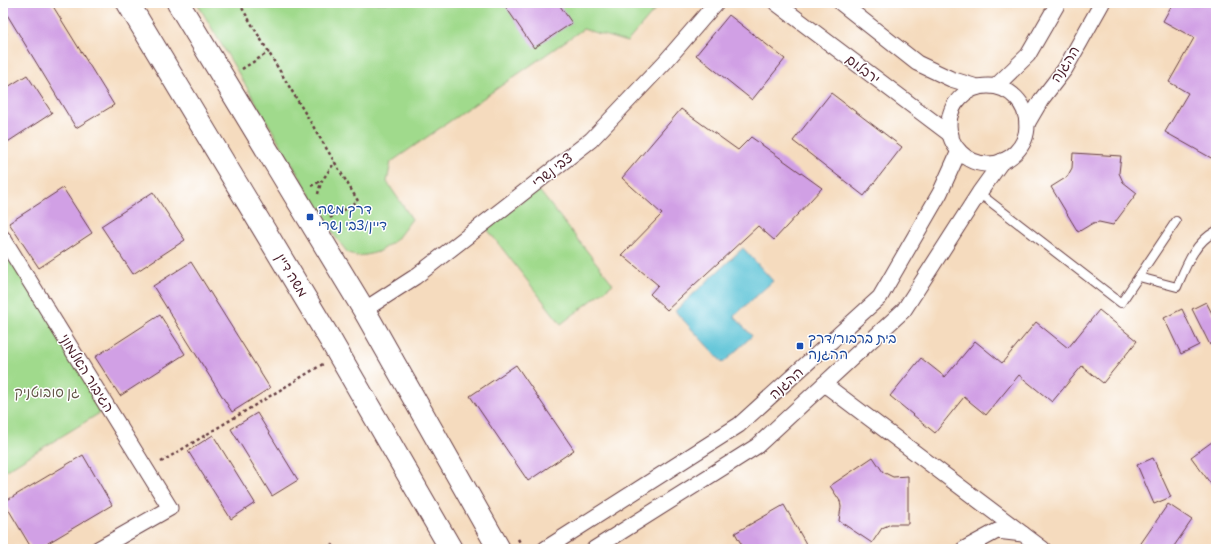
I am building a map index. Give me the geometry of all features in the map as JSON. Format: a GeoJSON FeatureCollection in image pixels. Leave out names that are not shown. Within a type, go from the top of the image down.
{"type":"FeatureCollection","features":[{"type":"Feature","properties":{"kind":"street","name":"משה דיין"},"geometry":{"type":"LineString","coordinates":[[128,3],[340,357],[451,549]]}},
{"type":"Feature","properties":{"kind":"street"},"geometry":{"type":"LineString","coordinates":[[178,3],[364,310],[499,549]]}},
{"type":"Feature","properties":{"kind":"street","name":"צבי נשרי"},"geometry":{"type":"LineString","coordinates":[[364,310],[415,277],[591,140],[665,62],[716,3]]}},
{"type":"Feature","properties":{"kind":"street","name":"ירבלום"},"geometry":{"type":"LineString","coordinates":[[776,3],[951,135]]}},
{"type":"Feature","properties":{"kind":"street"},"geometry":{"type":"LineString","coordinates":[[841,3],[917,63],[951,80],[977,87],[996,86],[1013,94],[1020,102],[1025,113],[1027,124],[1025,136],[1020,147],[1012,155],[1002,161],[990,163],[978,162],[968,158],[959,151],[951,135],[950,117],[958,100],[966,92],[977,87]]}},
{"type":"Feature","properties":{"kind":"street"},"geometry":{"type":"LineString","coordinates":[[996,86],[1028,55],[1058,3]]}},
{"type":"Feature","properties":{"kind":"street","name":"ההגנה"},"geometry":{"type":"LineString","coordinates":[[1027,124],[1041,100],[1064,69],[1102,3]]}},
{"type":"Feature","properties":{"kind":"street","name":"ההגנה"},"geometry":{"type":"LineString","coordinates":[[545,549],[739,425],[880,297],[940,193],[959,151]]}},
{"type":"Feature","properties":{"kind":"street","name":"ההגנה"},"geometry":{"type":"LineString","coordinates":[[594,549],[757,446],[904,310],[979,193],[1002,161]]}},
{"type":"Feature","properties":{"kind":"street","name":"הגיבור האלמוני"},"geometry":{"type":"LineString","coordinates":[[3,238],[170,508],[98,549]]}},
{"type":"Feature","properties":{"kind":"street"},"geometry":{"type":"LineString","coordinates":[[824,384],[1043,549]]}},
{"type":"Feature","properties":{"kind":"street"},"geometry":{"type":"LineString","coordinates":[[964,549],[997,531],[1023,534]]}},
{"type":"Feature","properties":{"kind":"lane"},"geometry":{"type":"LineString","coordinates":[[979,193],[1121,303],[1176,221]]}},
{"type":"Feature","properties":{"kind":"lane"},"geometry":{"type":"LineString","coordinates":[[1139,277],[1176,287],[1191,254],[1209,235],[1216,231]]}},
{"type":"Feature","properties":{"kind":"path"},"geometry":{"type":"LineString","coordinates":[[240,3],[358,201],[340,212],[331,212],[325,208]]}},
{"type":"Feature","properties":{"kind":"path"},"geometry":{"type":"LineString","coordinates":[[236,72],[268,52]]}},
{"type":"Feature","properties":{"kind":"path"},"geometry":{"type":"LineString","coordinates":[[318,198],[318,188],[335,162]]}},
{"type":"Feature","properties":{"kind":"path"},"geometry":{"type":"LineString","coordinates":[[147,471],[322,365],[340,357]]}},
{"type":"Feature","properties":{"kind":"green space"},"geometry":{"type":"Polygon","coordinates":[[[197,3],[661,3],[627,42],[583,29],[391,162],[387,182],[412,219],[396,240],[378,252],[356,256],[347,252],[334,235],[197,3]]]}},
{"type":"Feature","properties":{"kind":"green space"},"geometry":{"type":"Polygon","coordinates":[[[538,189],[613,284],[561,324],[487,229],[538,189]]]}},
{"type":"Feature","properties":{"kind":"green space","name":"גן סובוטניק"},"geometry":{"type":"Polygon","coordinates":[[[14,255],[108,408],[3,472],[3,262],[14,255]]]}},
{"type":"Feature","properties":{"kind":"water"},"geometry":{"type":"Polygon","coordinates":[[[743,248],[773,281],[734,316],[752,336],[723,363],[675,311],[743,248]]]}},
{"type":"Feature","properties":{"kind":"building"},"geometry":{"type":"Polygon","coordinates":[[[3,3],[51,3],[114,105],[76,128],[3,8],[3,3]]]}},
{"type":"Feature","properties":{"kind":"building"},"geometry":{"type":"Polygon","coordinates":[[[503,3],[558,3],[572,23],[534,48],[503,3]]]}},
{"type":"Feature","properties":{"kind":"building"},"geometry":{"type":"Polygon","coordinates":[[[609,3],[619,3],[616,7],[609,3]]]}},
{"type":"Feature","properties":{"kind":"building"},"geometry":{"type":"Polygon","coordinates":[[[1173,3],[1216,3],[1216,153],[1213,159],[1165,132],[1188,93],[1169,82],[1194,38],[1163,21],[1173,3]]]}},
{"type":"Feature","properties":{"kind":"building"},"geometry":{"type":"Polygon","coordinates":[[[729,15],[785,59],[752,100],[696,55],[729,15]]]}},
{"type":"Feature","properties":{"kind":"building"},"geometry":{"type":"Polygon","coordinates":[[[3,27],[7,34],[3,37],[3,27]]]}},
{"type":"Feature","properties":{"kind":"building"},"geometry":{"type":"Polygon","coordinates":[[[27,75],[52,113],[3,145],[3,90],[27,75]]]}},
{"type":"Feature","properties":{"kind":"building"},"geometry":{"type":"Polygon","coordinates":[[[831,93],[902,147],[864,196],[793,141],[831,93]]]}},
{"type":"Feature","properties":{"kind":"building"},"geometry":{"type":"Polygon","coordinates":[[[681,109],[738,150],[751,137],[822,188],[774,240],[758,226],[667,310],[650,294],[658,285],[622,255],[662,214],[622,178],[681,109]]]}},
{"type":"Feature","properties":{"kind":"building"},"geometry":{"type":"Polygon","coordinates":[[[1073,153],[1121,156],[1119,173],[1123,182],[1137,193],[1113,225],[1099,222],[1093,223],[1078,232],[1051,187],[1067,177],[1072,168],[1073,153]]]}},
{"type":"Feature","properties":{"kind":"building"},"geometry":{"type":"Polygon","coordinates":[[[63,188],[92,233],[39,268],[9,223],[63,188]]]}},
{"type":"Feature","properties":{"kind":"building"},"geometry":{"type":"Polygon","coordinates":[[[153,192],[185,240],[133,274],[101,226],[153,192]]]}},
{"type":"Feature","properties":{"kind":"building"},"geometry":{"type":"Polygon","coordinates":[[[191,262],[270,388],[232,412],[153,286],[191,262]]]}},
{"type":"Feature","properties":{"kind":"building"},"geometry":{"type":"Polygon","coordinates":[[[1206,302],[1216,321],[1216,342],[1210,345],[1192,309],[1206,302]]]}},
{"type":"Feature","properties":{"kind":"building"},"geometry":{"type":"Polygon","coordinates":[[[1182,309],[1199,345],[1181,354],[1164,318],[1182,309]]]}},
{"type":"Feature","properties":{"kind":"building"},"geometry":{"type":"Polygon","coordinates":[[[1099,310],[1137,341],[1103,383],[1082,366],[1052,402],[1019,375],[986,415],[964,397],[935,433],[890,396],[921,358],[945,377],[975,341],[1002,363],[1036,322],[1068,348],[1099,310]]]}},
{"type":"Feature","properties":{"kind":"building"},"geometry":{"type":"Polygon","coordinates":[[[160,315],[185,354],[120,396],[95,357],[160,315]]]}},
{"type":"Feature","properties":{"kind":"building"},"geometry":{"type":"Polygon","coordinates":[[[516,365],[574,450],[528,481],[470,396],[516,365]]]}},
{"type":"Feature","properties":{"kind":"building"},"geometry":{"type":"Polygon","coordinates":[[[257,413],[298,480],[272,496],[231,429],[257,413]]]}},
{"type":"Feature","properties":{"kind":"building"},"geometry":{"type":"Polygon","coordinates":[[[213,435],[255,503],[231,519],[188,451],[213,435]]]}},
{"type":"Feature","properties":{"kind":"building"},"geometry":{"type":"Polygon","coordinates":[[[1216,439],[1216,491],[1191,457],[1216,439]]]}},
{"type":"Feature","properties":{"kind":"building"},"geometry":{"type":"Polygon","coordinates":[[[83,455],[112,505],[38,549],[32,549],[4,502],[83,455]]]}},
{"type":"Feature","properties":{"kind":"building"},"geometry":{"type":"Polygon","coordinates":[[[873,457],[883,472],[893,477],[908,476],[908,524],[891,524],[882,528],[872,543],[839,521],[841,507],[840,501],[830,486],[873,457]]]}},
{"type":"Feature","properties":{"kind":"building"},"geometry":{"type":"Polygon","coordinates":[[[1153,458],[1171,497],[1154,504],[1137,465],[1153,458]]]}},
{"type":"Feature","properties":{"kind":"building"},"geometry":{"type":"Polygon","coordinates":[[[1168,504],[1192,520],[1172,549],[1137,549],[1168,504]]]}},
{"type":"Feature","properties":{"kind":"building"},"geometry":{"type":"Polygon","coordinates":[[[784,505],[809,549],[744,549],[735,533],[784,505]]]}},
{"type":"Feature","properties":{"kind":"building"},"geometry":{"type":"Polygon","coordinates":[[[333,544],[336,549],[326,549],[333,544]]]}},
{"type":"Feature","properties":{"kind":"place","name":"דרך משה דיין/צבי נשרי"},"geometry":{"type":"Point","coordinates":[310,217]}},
{"type":"Feature","properties":{"kind":"place","name":"בית ברבור/דרך ההגנה"},"geometry":{"type":"Point","coordinates":[800,346]}}]}
